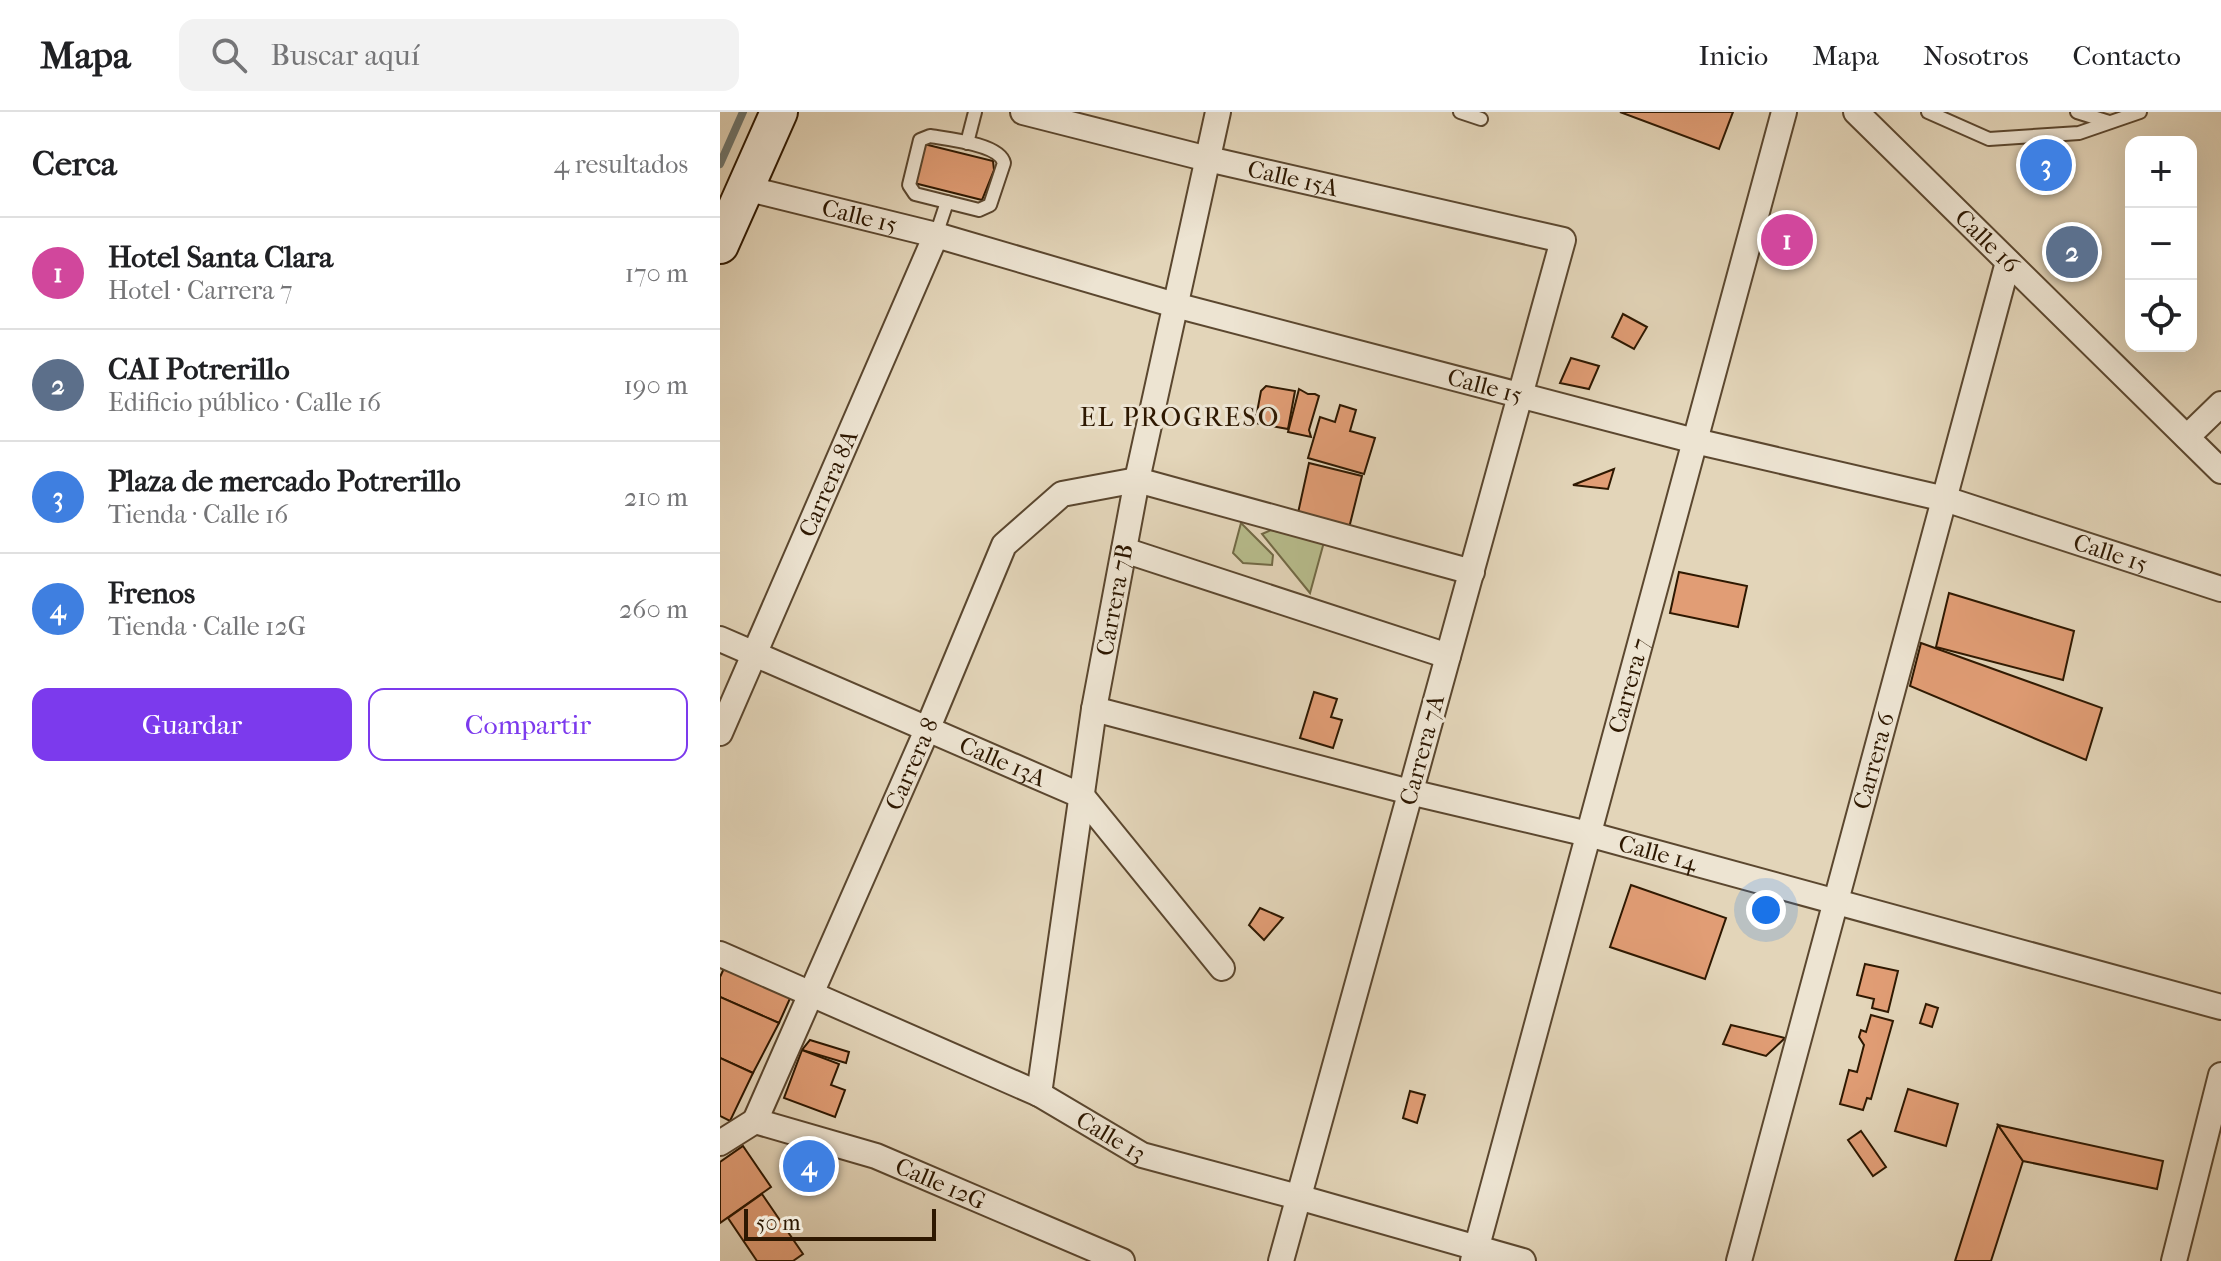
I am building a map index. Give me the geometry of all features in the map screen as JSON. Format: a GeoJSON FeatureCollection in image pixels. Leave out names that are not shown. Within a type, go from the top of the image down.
{"type":"FeatureCollection","features":[{"type":"Feature","properties":{"kind":"main road"},"geometry":{"type":"LineString","coordinates":[[720,245],[779,112]]}},
{"type":"Feature","properties":{"kind":"street","name":"Calle 15A"},"geometry":{"type":"LineString","coordinates":[[1023,112],[1208,159],[1563,240]]}},
{"type":"Feature","properties":{"kind":"street","name":"Carrera 7B"},"geometry":{"type":"LineString","coordinates":[[1039,1094],[1094,709],[1137,480],[1218,112]]}},
{"type":"Feature","properties":{"kind":"street","name":"Carrera 7"},"geometry":{"type":"LineString","coordinates":[[1474,1255],[1784,112]]}},
{"type":"Feature","properties":{"kind":"street","name":"Calle 16"},"geometry":{"type":"LineString","coordinates":[[1856,112],[2221,471]]}},
{"type":"Feature","properties":{"kind":"street","name":"Calle 15"},"geometry":{"type":"LineString","coordinates":[[745,188],[936,235],[1175,305],[1695,441],[1945,499],[2221,589]]}},
{"type":"Feature","properties":{"kind":"street","name":"Carrera 8A"},"geometry":{"type":"LineString","coordinates":[[720,733],[936,235]]}},
{"type":"Feature","properties":{"kind":"street","name":"Carrera 7A"},"geometry":{"type":"LineString","coordinates":[[1281,1261],[1563,240]]}},
{"type":"Feature","properties":{"kind":"street","name":"Carrera 6"},"geometry":{"type":"LineString","coordinates":[[1739,1261],[2008,262]]}},
{"type":"Feature","properties":{"kind":"street"},"geometry":{"type":"LineString","coordinates":[[2187,437],[2221,404]]}},
{"type":"Feature","properties":{"kind":"street"},"geometry":{"type":"LineString","coordinates":[[1137,480],[1472,572]]}},
{"type":"Feature","properties":{"kind":"street","name":"Carrera 8"},"geometry":{"type":"LineString","coordinates":[[755,1121],[927,730],[1004,545],[1062,494],[1137,480]]}},
{"type":"Feature","properties":{"kind":"street"},"geometry":{"type":"LineString","coordinates":[[1124,550],[1448,656]]}},
{"type":"Feature","properties":{"kind":"street","name":"Calle 13A"},"geometry":{"type":"LineString","coordinates":[[720,639],[1082,796],[1222,968]]}},
{"type":"Feature","properties":{"kind":"street","name":"Calle 14"},"geometry":{"type":"LineString","coordinates":[[1094,709],[1410,792],[1588,834],[2221,1007]]}},
{"type":"Feature","properties":{"kind":"street","name":"Calle 13"},"geometry":{"type":"LineString","coordinates":[[720,954],[1039,1094],[1142,1155],[1298,1197],[1474,1255],[1523,1261]]}},
{"type":"Feature","properties":{"kind":"street"},"geometry":{"type":"LineString","coordinates":[[2174,1261],[2221,1075]]}},
{"type":"Feature","properties":{"kind":"street"},"geometry":{"type":"LineString","coordinates":[[720,1143],[755,1121]]}},
{"type":"Feature","properties":{"kind":"street","name":"Calle 12G"},"geometry":{"type":"LineString","coordinates":[[755,1121],[876,1156],[1122,1261]]}},
{"type":"Feature","properties":{"kind":"lane"},"geometry":{"type":"LineString","coordinates":[[967,143],[975,112]]}},
{"type":"Feature","properties":{"kind":"lane"},"geometry":{"type":"LineString","coordinates":[[1460,112],[1481,119]]}},
{"type":"Feature","properties":{"kind":"lane"},"geometry":{"type":"LineString","coordinates":[[1928,112],[1989,139],[2079,133],[2140,112]]}},
{"type":"Feature","properties":{"kind":"lane"},"geometry":{"type":"LineString","coordinates":[[2077,112],[2109,122]]}},
{"type":"Feature","properties":{"kind":"lane"},"geometry":{"type":"LineString","coordinates":[[930,136],[967,143],[1003,157],[1004,163],[990,205],[979,210],[915,194],[909,185],[920,140],[930,136]]}},
{"type":"Feature","properties":{"kind":"lane"},"geometry":{"type":"LineString","coordinates":[[936,235],[947,202]]}},
{"type":"Feature","properties":{"kind":"green space"},"geometry":{"type":"Polygon","coordinates":[[[1241,523],[1273,555],[1272,565],[1243,563],[1233,553],[1241,523]]]}},
{"type":"Feature","properties":{"kind":"green space"},"geometry":{"type":"Polygon","coordinates":[[[1271,530],[1324,542],[1310,593],[1262,534],[1271,530]]]}},
{"type":"Feature","properties":{"kind":"building"},"geometry":{"type":"Polygon","coordinates":[[[1620,112],[1733,112],[1719,149],[1620,112]]]}},
{"type":"Feature","properties":{"kind":"building"},"geometry":{"type":"Polygon","coordinates":[[[924,144],[993,161],[994,170],[982,200],[914,183],[924,144]]]}},
{"type":"Feature","properties":{"kind":"building"},"geometry":{"type":"Polygon","coordinates":[[[2072,230],[2095,251],[2072,275],[2050,254],[2072,230]]]}},
{"type":"Feature","properties":{"kind":"building"},"geometry":{"type":"Polygon","coordinates":[[[1623,314],[1647,327],[1634,349],[1612,337],[1623,314]]]}},
{"type":"Feature","properties":{"kind":"building"},"geometry":{"type":"Polygon","coordinates":[[[1571,358],[1599,366],[1589,389],[1560,383],[1571,358]]]}},
{"type":"Feature","properties":{"kind":"building"},"geometry":{"type":"Polygon","coordinates":[[[1266,386],[1295,391],[1288,429],[1255,423],[1261,391],[1266,386]]]}},
{"type":"Feature","properties":{"kind":"building"},"geometry":{"type":"Polygon","coordinates":[[[1299,389],[1319,396],[1309,430],[1311,437],[1288,432],[1299,389]]]}},
{"type":"Feature","properties":{"kind":"building"},"geometry":{"type":"Polygon","coordinates":[[[1340,405],[1356,410],[1350,431],[1375,438],[1364,474],[1308,458],[1320,417],[1335,422],[1340,405]]]}},
{"type":"Feature","properties":{"kind":"building"},"geometry":{"type":"Polygon","coordinates":[[[1309,463],[1362,476],[1349,528],[1298,513],[1309,463]]]}},
{"type":"Feature","properties":{"kind":"building"},"geometry":{"type":"Polygon","coordinates":[[[1614,469],[1608,489],[1573,485],[1614,469]]]}},
{"type":"Feature","properties":{"kind":"building"},"geometry":{"type":"Polygon","coordinates":[[[1679,572],[1747,586],[1738,627],[1670,613],[1679,572]]]}},
{"type":"Feature","properties":{"kind":"building"},"geometry":{"type":"Polygon","coordinates":[[[1949,593],[2074,631],[2063,680],[1936,647],[1949,593]]]}},
{"type":"Feature","properties":{"kind":"building"},"geometry":{"type":"Polygon","coordinates":[[[1921,643],[2102,708],[2086,760],[1910,686],[1921,643]]]}},
{"type":"Feature","properties":{"kind":"building"},"geometry":{"type":"Polygon","coordinates":[[[1314,692],[1337,699],[1331,717],[1342,720],[1333,748],[1300,738],[1314,692]]]}},
{"type":"Feature","properties":{"kind":"building"},"geometry":{"type":"Polygon","coordinates":[[[1631,885],[1726,918],[1705,979],[1610,947],[1631,885]]]}},
{"type":"Feature","properties":{"kind":"building"},"geometry":{"type":"Polygon","coordinates":[[[1260,908],[1283,918],[1264,940],[1249,925],[1260,908]]]}},
{"type":"Feature","properties":{"kind":"building"},"geometry":{"type":"Polygon","coordinates":[[[726,964],[792,994],[779,1023],[720,997],[720,977],[726,964]]]}},
{"type":"Feature","properties":{"kind":"building"},"geometry":{"type":"Polygon","coordinates":[[[1865,964],[1898,971],[1888,1012],[1872,1008],[1874,999],[1857,995],[1865,964]]]}},
{"type":"Feature","properties":{"kind":"building"},"geometry":{"type":"Polygon","coordinates":[[[720,997],[779,1023],[753,1073],[720,1058],[720,997]]]}},
{"type":"Feature","properties":{"kind":"building"},"geometry":{"type":"Polygon","coordinates":[[[1926,1004],[1938,1008],[1932,1027],[1920,1023],[1926,1004]]]}},
{"type":"Feature","properties":{"kind":"building"},"geometry":{"type":"Polygon","coordinates":[[[1871,1015],[1893,1021],[1871,1099],[1867,1098],[1863,1110],[1840,1104],[1849,1070],[1857,1072],[1864,1045],[1859,1037],[1861,1030],[1866,1032],[1871,1015]]]}},
{"type":"Feature","properties":{"kind":"building"},"geometry":{"type":"Polygon","coordinates":[[[1731,1025],[1785,1038],[1766,1056],[1723,1044],[1731,1025]]]}},
{"type":"Feature","properties":{"kind":"building"},"geometry":{"type":"Polygon","coordinates":[[[810,1040],[849,1052],[846,1063],[802,1050],[810,1040]]]}},
{"type":"Feature","properties":{"kind":"building"},"geometry":{"type":"Polygon","coordinates":[[[802,1050],[839,1064],[831,1085],[845,1090],[835,1117],[784,1098],[802,1050]]]}},
{"type":"Feature","properties":{"kind":"building"},"geometry":{"type":"Polygon","coordinates":[[[720,1058],[753,1073],[730,1121],[720,1116],[720,1058]]]}},
{"type":"Feature","properties":{"kind":"building"},"geometry":{"type":"Polygon","coordinates":[[[1908,1089],[1958,1104],[1946,1146],[1895,1131],[1908,1089]]]}},
{"type":"Feature","properties":{"kind":"building"},"geometry":{"type":"Polygon","coordinates":[[[1410,1091],[1425,1095],[1417,1123],[1403,1118],[1410,1091]]]}},
{"type":"Feature","properties":{"kind":"building"},"geometry":{"type":"Polygon","coordinates":[[[1998,1125],[2023,1161],[1991,1261],[1955,1261],[1998,1125]]]}},
{"type":"Feature","properties":{"kind":"building"},"geometry":{"type":"Polygon","coordinates":[[[1998,1125],[2163,1161],[2157,1189],[2023,1161],[1998,1125]]]}},
{"type":"Feature","properties":{"kind":"building"},"geometry":{"type":"Polygon","coordinates":[[[1861,1131],[1886,1167],[1873,1176],[1848,1140],[1861,1131]]]}},
{"type":"Feature","properties":{"kind":"building"},"geometry":{"type":"Polygon","coordinates":[[[743,1146],[771,1187],[720,1223],[720,1162],[743,1146]]]}},
{"type":"Feature","properties":{"kind":"building"},"geometry":{"type":"Polygon","coordinates":[[[762,1194],[803,1254],[793,1261],[757,1261],[728,1218],[762,1194]]]}},
{"type":"Feature","properties":{"kind":"waterway"},"geometry":{"type":"LineString","coordinates":[[720,164],[743,112]]}},
{"type":"Feature","properties":{"kind":"place","name":"Plaza de mercado Potrerillo"},"geometry":{"type":"Point","coordinates":[2046,165]}},
{"type":"Feature","properties":{"kind":"place","name":"Hotel Santa Clara"},"geometry":{"type":"Point","coordinates":[1787,240]}},
{"type":"Feature","properties":{"kind":"place","name":"CAI Potrerillo"},"geometry":{"type":"Point","coordinates":[2072,252]}},
{"type":"Feature","properties":{"kind":"place","name":"Frenos"},"geometry":{"type":"Point","coordinates":[809,1166]}},
{"type":"Feature","properties":{"kind":"district","name":"EL PROGRESO"},"geometry":{"type":"Point","coordinates":[1180,417]}}]}
